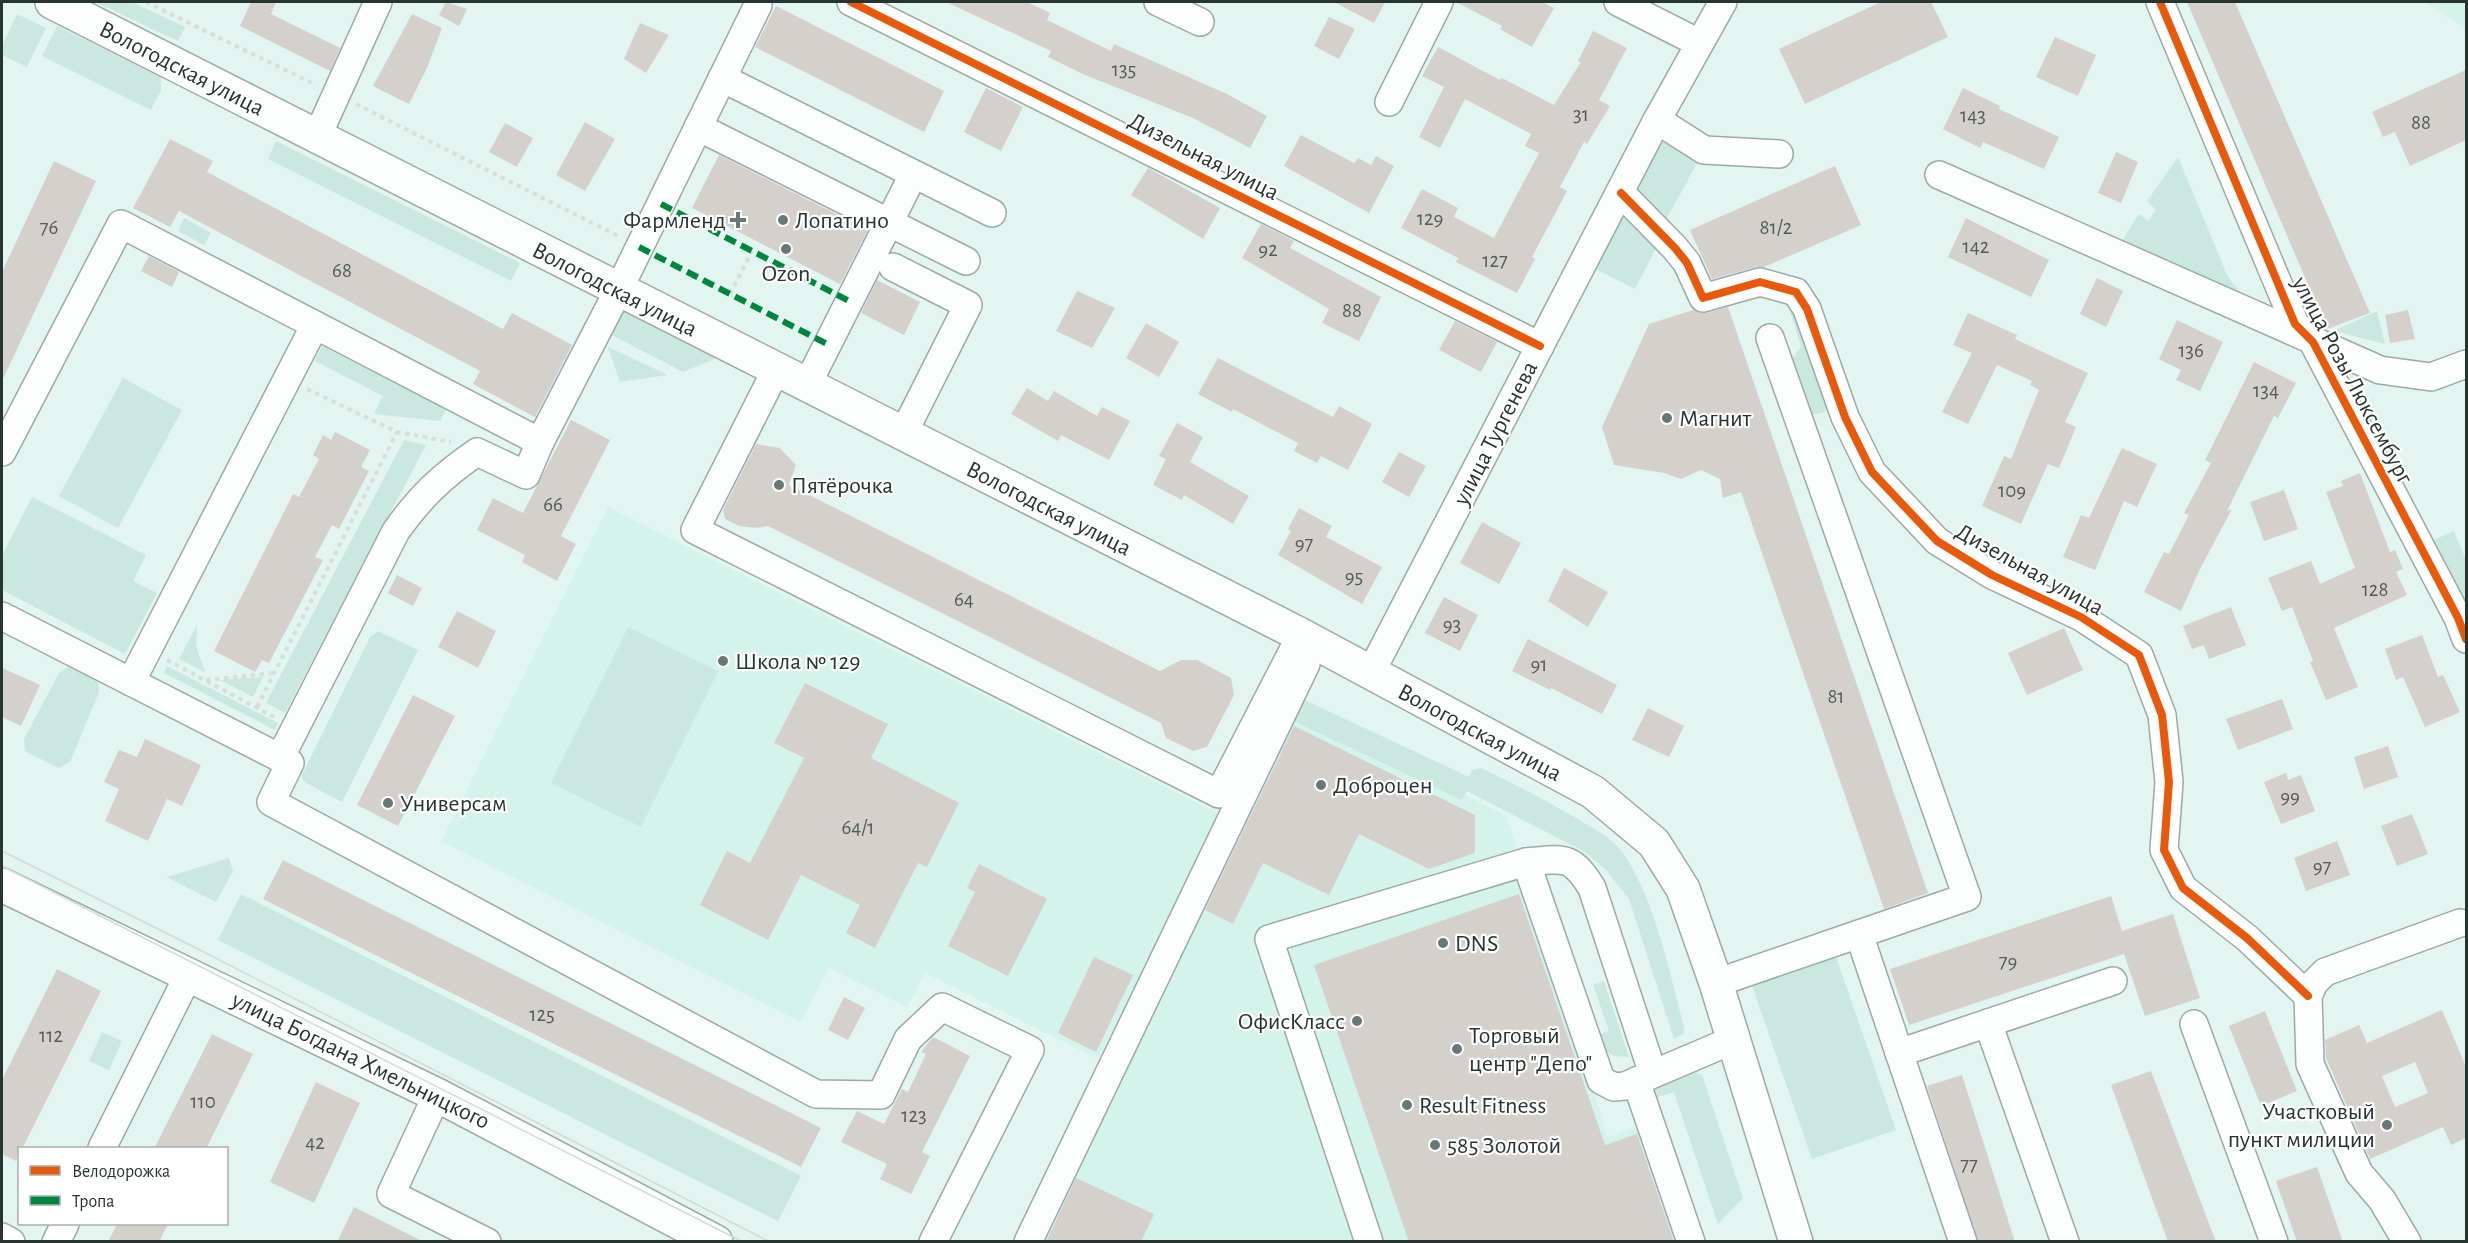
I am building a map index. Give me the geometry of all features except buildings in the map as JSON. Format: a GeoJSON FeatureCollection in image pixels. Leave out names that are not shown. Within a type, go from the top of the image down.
{"type":"FeatureCollection","features":[{"type":"Feature","properties":{"kind":"main road","name":"Вологодская улица"},"geometry":{"type":"LineString","coordinates":[[52,2],[618,291],[1309,639],[1370,674],[1593,792],[1654,843],[1683,889],[1716,982],[1796,1242]]}},
{"type":"Feature","properties":{"kind":"main road","name":"улица Богдана Хмельницкого"},"geometry":{"type":"LineString","coordinates":[[2,885],[437,1095],[716,1242]]}},
{"type":"Feature","properties":{"kind":"street"},"geometry":{"type":"LineString","coordinates":[[317,137],[378,2]]}},
{"type":"Feature","properties":{"kind":"street","name":"Дизельная улица"},"geometry":{"type":"LineString","coordinates":[[852,2],[1540,346]]}},
{"type":"Feature","properties":{"kind":"street"},"geometry":{"type":"LineString","coordinates":[[1158,2],[1200,22]]}},
{"type":"Feature","properties":{"kind":"street"},"geometry":{"type":"LineString","coordinates":[[1389,102],[1439,2]]}},
{"type":"Feature","properties":{"kind":"street"},"geometry":{"type":"LineString","coordinates":[[1618,2],[1699,43]]}},
{"type":"Feature","properties":{"kind":"street","name":"улица Тургенева"},"geometry":{"type":"LineString","coordinates":[[1370,674],[1657,120],[1723,2]]}},
{"type":"Feature","properties":{"kind":"street","name":"улица Розы Люксембург"},"geometry":{"type":"LineString","coordinates":[[2160,2],[2295,324],[2313,342],[2458,618],[2466,639]]}},
{"type":"Feature","properties":{"kind":"street"},"geometry":{"type":"LineString","coordinates":[[280,758],[396,531],[419,499],[445,474],[477,452],[526,475],[540,442],[618,291],[758,5]]}},
{"type":"Feature","properties":{"kind":"street"},"geometry":{"type":"LineString","coordinates":[[722,78],[992,213]]}},
{"type":"Feature","properties":{"kind":"street"},"geometry":{"type":"LineString","coordinates":[[1657,120],[1704,150],[1779,154]]}},
{"type":"Feature","properties":{"kind":"street"},"geometry":{"type":"LineString","coordinates":[[698,127],[966,261]]}},
{"type":"Feature","properties":{"kind":"street"},"geometry":{"type":"LineString","coordinates":[[807,385],[913,175]]}},
{"type":"Feature","properties":{"kind":"street"},"geometry":{"type":"LineString","coordinates":[[1939,175],[2380,370],[2408,376],[2431,377],[2466,364]]}},
{"type":"Feature","properties":{"kind":"street","name":"Дизельная улица"},"geometry":{"type":"LineString","coordinates":[[1621,193],[1687,263],[1702,298],[1760,282],[1796,292],[1807,309],[1845,417],[1872,472],[1937,541],[1992,575],[2081,617],[2139,655],[2162,715],[2169,782],[2164,850],[2183,888],[2247,938],[2308,996]]}},
{"type":"Feature","properties":{"kind":"street"},"geometry":{"type":"LineString","coordinates":[[2,452],[121,224],[540,442]]}},
{"type":"Feature","properties":{"kind":"street"},"geometry":{"type":"LineString","coordinates":[[893,267],[968,305],[903,434]]}},
{"type":"Feature","properties":{"kind":"street"},"geometry":{"type":"LineString","coordinates":[[131,682],[315,326]]}},
{"type":"Feature","properties":{"kind":"street"},"geometry":{"type":"LineString","coordinates":[[1716,982],[1967,897],[1770,338]]}},
{"type":"Feature","properties":{"kind":"street"},"geometry":{"type":"LineString","coordinates":[[776,369],[695,530],[1219,794],[1309,639]]}},
{"type":"Feature","properties":{"kind":"street"},"geometry":{"type":"LineString","coordinates":[[2,616],[290,763],[272,802],[816,1094],[881,1095],[908,1039],[942,1007],[1030,1050],[933,1242]]}},
{"type":"Feature","properties":{"kind":"street"},"geometry":{"type":"LineString","coordinates":[[1028,1242],[1309,639]]}},
{"type":"Feature","properties":{"kind":"street"},"geometry":{"type":"LineString","coordinates":[[1369,1242],[1269,939],[1526,862],[1564,859],[1581,870],[1592,888],[1691,1242]]}},
{"type":"Feature","properties":{"kind":"street"},"geometry":{"type":"LineString","coordinates":[[1526,862],[1601,1080],[1614,1087],[1625,1086],[1733,1040]]}},
{"type":"Feature","properties":{"kind":"street"},"geometry":{"type":"LineString","coordinates":[[2407,1242],[2382,1200],[2359,1173],[2310,1064],[2308,996],[2314,982],[2325,972],[2464,927]]}},
{"type":"Feature","properties":{"kind":"street"},"geometry":{"type":"LineString","coordinates":[[1859,934],[1963,1242]]}},
{"type":"Feature","properties":{"kind":"street"},"geometry":{"type":"LineString","coordinates":[[103,1147],[188,976]]}},
{"type":"Feature","properties":{"kind":"street"},"geometry":{"type":"LineString","coordinates":[[1899,1053],[2113,981]]}},
{"type":"Feature","properties":{"kind":"street"},"geometry":{"type":"LineString","coordinates":[[1988,1023],[2065,1242]]}},
{"type":"Feature","properties":{"kind":"street"},"geometry":{"type":"LineString","coordinates":[[2194,1024],[2274,1242]]}},
{"type":"Feature","properties":{"kind":"street"},"geometry":{"type":"LineString","coordinates":[[437,1095],[391,1194],[487,1242]]}},
{"type":"Feature","properties":{"kind":"street"},"geometry":{"type":"LineString","coordinates":[[56,1242],[64,1225]]}},
{"type":"Feature","properties":{"kind":"street"},"geometry":{"type":"LineString","coordinates":[[2,1237],[11,1242]]}},
{"type":"Feature","properties":{"kind":"path"},"geometry":{"type":"LineString","coordinates":[[146,2],[336,94],[639,247]]}},
{"type":"Feature","properties":{"kind":"path"},"geometry":{"type":"LineString","coordinates":[[730,294],[752,251]]}},
{"type":"Feature","properties":{"kind":"path"},"geometry":{"type":"LineString","coordinates":[[287,380],[398,432],[452,442],[477,452]]}},
{"type":"Feature","properties":{"kind":"path"},"geometry":{"type":"LineString","coordinates":[[257,707],[398,432]]}},
{"type":"Feature","properties":{"kind":"path"},"geometry":{"type":"LineString","coordinates":[[148,650],[296,728]]}},
{"type":"Feature","properties":{"kind":"path"},"geometry":{"type":"LineString","coordinates":[[205,680],[274,673]]}},
{"type":"Feature","properties":{"kind":"shaded area"},"geometry":{"type":"Polygon","coordinates":[[[95,2],[132,2],[185,27],[178,41],[95,2]]]}},
{"type":"Feature","properties":{"kind":"shaded area"},"geometry":{"type":"Polygon","coordinates":[[[2426,2],[2466,2],[2466,29],[2426,2]]]}},
{"type":"Feature","properties":{"kind":"shaded area"},"geometry":{"type":"Polygon","coordinates":[[[17,14],[46,28],[27,67],[2,55],[2,46],[17,14]]]}},
{"type":"Feature","properties":{"kind":"shaded area"},"geometry":{"type":"Polygon","coordinates":[[[57,26],[161,77],[161,90],[151,110],[42,56],[57,26]]]}},
{"type":"Feature","properties":{"kind":"shaded area"},"geometry":{"type":"Polygon","coordinates":[[[1660,135],[1701,156],[1666,220],[1632,187],[1660,135]]]}},
{"type":"Feature","properties":{"kind":"shaded area"},"geometry":{"type":"Polygon","coordinates":[[[276,141],[520,263],[511,281],[268,159],[276,141]]]}},
{"type":"Feature","properties":{"kind":"shaded area"},"geometry":{"type":"Polygon","coordinates":[[[2178,157],[2228,277],[2253,309],[2120,244],[2139,214],[2148,221],[2156,210],[2147,201],[2178,157]]]}},
{"type":"Feature","properties":{"kind":"shaded area"},"geometry":{"type":"Polygon","coordinates":[[[1617,212],[1630,220],[1656,248],[1635,289],[1589,266],[1617,212]]]}},
{"type":"Feature","properties":{"kind":"shaded area"},"geometry":{"type":"Polygon","coordinates":[[[184,218],[211,233],[204,245],[178,231],[184,218]]]}},
{"type":"Feature","properties":{"kind":"shaded area"},"geometry":{"type":"Polygon","coordinates":[[[622,298],[729,353],[683,372],[604,331],[622,298]]]}},
{"type":"Feature","properties":{"kind":"shaded area"},"geometry":{"type":"Polygon","coordinates":[[[1786,298],[1794,298],[1829,404],[1824,412],[1812,415],[1803,409],[1787,365],[1801,347],[1786,298]]]}},
{"type":"Feature","properties":{"kind":"shaded area"},"geometry":{"type":"Polygon","coordinates":[[[2377,311],[2385,344],[2334,331],[2377,311]]]}},
{"type":"Feature","properties":{"kind":"shaded area"},"geometry":{"type":"Polygon","coordinates":[[[322,346],[446,409],[440,421],[374,414],[383,396],[315,361],[322,346]]]}},
{"type":"Feature","properties":{"kind":"shaded area"},"geometry":{"type":"Polygon","coordinates":[[[608,347],[668,375],[620,382],[608,347]]]}},
{"type":"Feature","properties":{"kind":"shaded area"},"geometry":{"type":"Polygon","coordinates":[[[123,378],[182,410],[118,528],[59,496],[123,378]]]}},
{"type":"Feature","properties":{"kind":"shaded area"},"geometry":{"type":"Polygon","coordinates":[[[404,440],[426,445],[285,713],[266,703],[404,440]]]}},
{"type":"Feature","properties":{"kind":"shaded area"},"geometry":{"type":"Polygon","coordinates":[[[32,497],[146,555],[133,581],[157,593],[125,654],[2,590],[2,556],[32,497]]]}},
{"type":"Feature","properties":{"kind":"shaded area","name":"Школа № 129"},"geometry":{"type":"Polygon","coordinates":[[[608,507],[1221,815],[1098,1059],[925,973],[907,1007],[829,968],[801,1022],[441,841],[608,507]]]}},
{"type":"Feature","properties":{"kind":"shaded area"},"geometry":{"type":"Polygon","coordinates":[[[2454,531],[2466,561],[2466,631],[2429,542],[2454,531]]]}},
{"type":"Feature","properties":{"kind":"shaded area"},"geometry":{"type":"Polygon","coordinates":[[[197,625],[196,646],[205,672],[179,659],[197,625]]]}},
{"type":"Feature","properties":{"kind":"shaded area"},"geometry":{"type":"Polygon","coordinates":[[[628,627],[718,671],[641,827],[551,783],[628,627]]]}},
{"type":"Feature","properties":{"kind":"shaded area"},"geometry":{"type":"Polygon","coordinates":[[[378,631],[418,650],[342,802],[306,783],[301,777],[370,637],[378,631]]]}},
{"type":"Feature","properties":{"kind":"shaded area"},"geometry":{"type":"Polygon","coordinates":[[[70,665],[98,680],[99,692],[70,762],[59,768],[25,751],[24,739],[59,673],[70,665]]]}},
{"type":"Feature","properties":{"kind":"shaded area"},"geometry":{"type":"Polygon","coordinates":[[[167,666],[278,723],[275,730],[164,673],[167,666]]]}},
{"type":"Feature","properties":{"kind":"shaded area"},"geometry":{"type":"Polygon","coordinates":[[[263,677],[253,697],[220,680],[263,677]]]}},
{"type":"Feature","properties":{"kind":"shaded area"},"geometry":{"type":"Polygon","coordinates":[[[1296,696],[1469,777],[1472,770],[1481,768],[1551,804],[1596,830],[1616,845],[1640,882],[1658,931],[1684,1034],[1674,1039],[1629,899],[1606,870],[1585,852],[1467,791],[1462,800],[1285,717],[1296,696]]]}},
{"type":"Feature","properties":{"kind":"shaded area"},"geometry":{"type":"Polygon","coordinates":[[[1292,710],[1507,816],[1608,1137],[1642,1125],[1682,1242],[1034,1242],[1292,710]]]}},
{"type":"Feature","properties":{"kind":"shaded area"},"geometry":{"type":"Polygon","coordinates":[[[229,858],[233,871],[216,902],[167,877],[229,858]]]}},
{"type":"Feature","properties":{"kind":"shaded area"},"geometry":{"type":"Polygon","coordinates":[[[241,894],[801,1176],[778,1221],[218,940],[241,894]]]}},
{"type":"Feature","properties":{"kind":"shaded area"},"geometry":{"type":"Polygon","coordinates":[[[1834,951],[1896,1130],[1812,1159],[1750,980],[1834,951]]]}},
{"type":"Feature","properties":{"kind":"shaded area"},"geometry":{"type":"Polygon","coordinates":[[[1604,981],[1629,1057],[1614,1056],[1599,1047],[1596,1036],[1609,1031],[1593,985],[1604,981]]]}},
{"type":"Feature","properties":{"kind":"shaded area"},"geometry":{"type":"Polygon","coordinates":[[[102,1032],[122,1041],[109,1070],[89,1061],[102,1032]]]}},
{"type":"Feature","properties":{"kind":"shaded area"},"geometry":{"type":"Polygon","coordinates":[[[1690,1070],[1702,1075],[1743,1198],[1718,1224],[1674,1092],[1655,1098],[1650,1084],[1690,1070]]]}},
{"type":"Feature","properties":{"kind":"tram line"},"geometry":{"type":"LineString","coordinates":[[2,851],[770,1242]]}},
{"type":"Feature","properties":{"kind":"tram line"},"geometry":{"type":"LineString","coordinates":[[2,866],[743,1242]]}},
{"type":"Feature","properties":{"kind":"marked path"},"geometry":{"type":"LineString","coordinates":[[661,204],[849,301]]}},
{"type":"Feature","properties":{"kind":"marked path"},"geometry":{"type":"LineString","coordinates":[[639,247],[827,344]]}},
{"type":"Feature","properties":{"kind":"cycle path"},"geometry":{"type":"LineString","coordinates":[[851,2],[1540,346]]}},
{"type":"Feature","properties":{"kind":"cycle path"},"geometry":{"type":"LineString","coordinates":[[2160,2],[2295,324],[2313,342],[2458,618],[2466,639]]}},
{"type":"Feature","properties":{"kind":"cycle path"},"geometry":{"type":"LineString","coordinates":[[1621,193],[1687,263],[1703,298],[1760,282],[1796,292],[1807,309],[1845,417],[1872,472],[1937,541],[1992,575],[2081,617],[2139,655],[2162,715],[2169,782],[2164,850],[2183,888],[2247,938],[2308,996]]}},
{"type":"Feature","properties":{"kind":"place","name":"Фармленд"},"geometry":{"type":"Point","coordinates":[738,220]}},
{"type":"Feature","properties":{"kind":"place","name":"Лопатино"},"geometry":{"type":"Point","coordinates":[783,220]}},
{"type":"Feature","properties":{"kind":"place","name":"Ozon"},"geometry":{"type":"Point","coordinates":[786,249]}},
{"type":"Feature","properties":{"kind":"place","name":"Магнит"},"geometry":{"type":"Point","coordinates":[1667,418]}},
{"type":"Feature","properties":{"kind":"place","name":"Пятёрочка"},"geometry":{"type":"Point","coordinates":[779,485]}},
{"type":"Feature","properties":{"kind":"place","name":"Школа № 129"},"geometry":{"type":"Point","coordinates":[723,661]}},
{"type":"Feature","properties":{"kind":"place","name":"Доброцен"},"geometry":{"type":"Point","coordinates":[1321,785]}},
{"type":"Feature","properties":{"kind":"place","name":"Универсам"},"geometry":{"type":"Point","coordinates":[388,803]}},
{"type":"Feature","properties":{"kind":"place","name":"DNS"},"geometry":{"type":"Point","coordinates":[1443,943]}},
{"type":"Feature","properties":{"kind":"place","name":"ОфисКласс"},"geometry":{"type":"Point","coordinates":[1357,1021]}},
{"type":"Feature","properties":{"kind":"place","name":"Торговый центр \"Депо\""},"geometry":{"type":"Point","coordinates":[1457,1049]}},
{"type":"Feature","properties":{"kind":"place","name":"Result Fitness"},"geometry":{"type":"Point","coordinates":[1407,1105]}},
{"type":"Feature","properties":{"kind":"place","name":"Участковый пункт милиции"},"geometry":{"type":"Point","coordinates":[2387,1125]}},
{"type":"Feature","properties":{"kind":"place","name":"585 Золотой"},"geometry":{"type":"Point","coordinates":[1435,1145]}}]}
